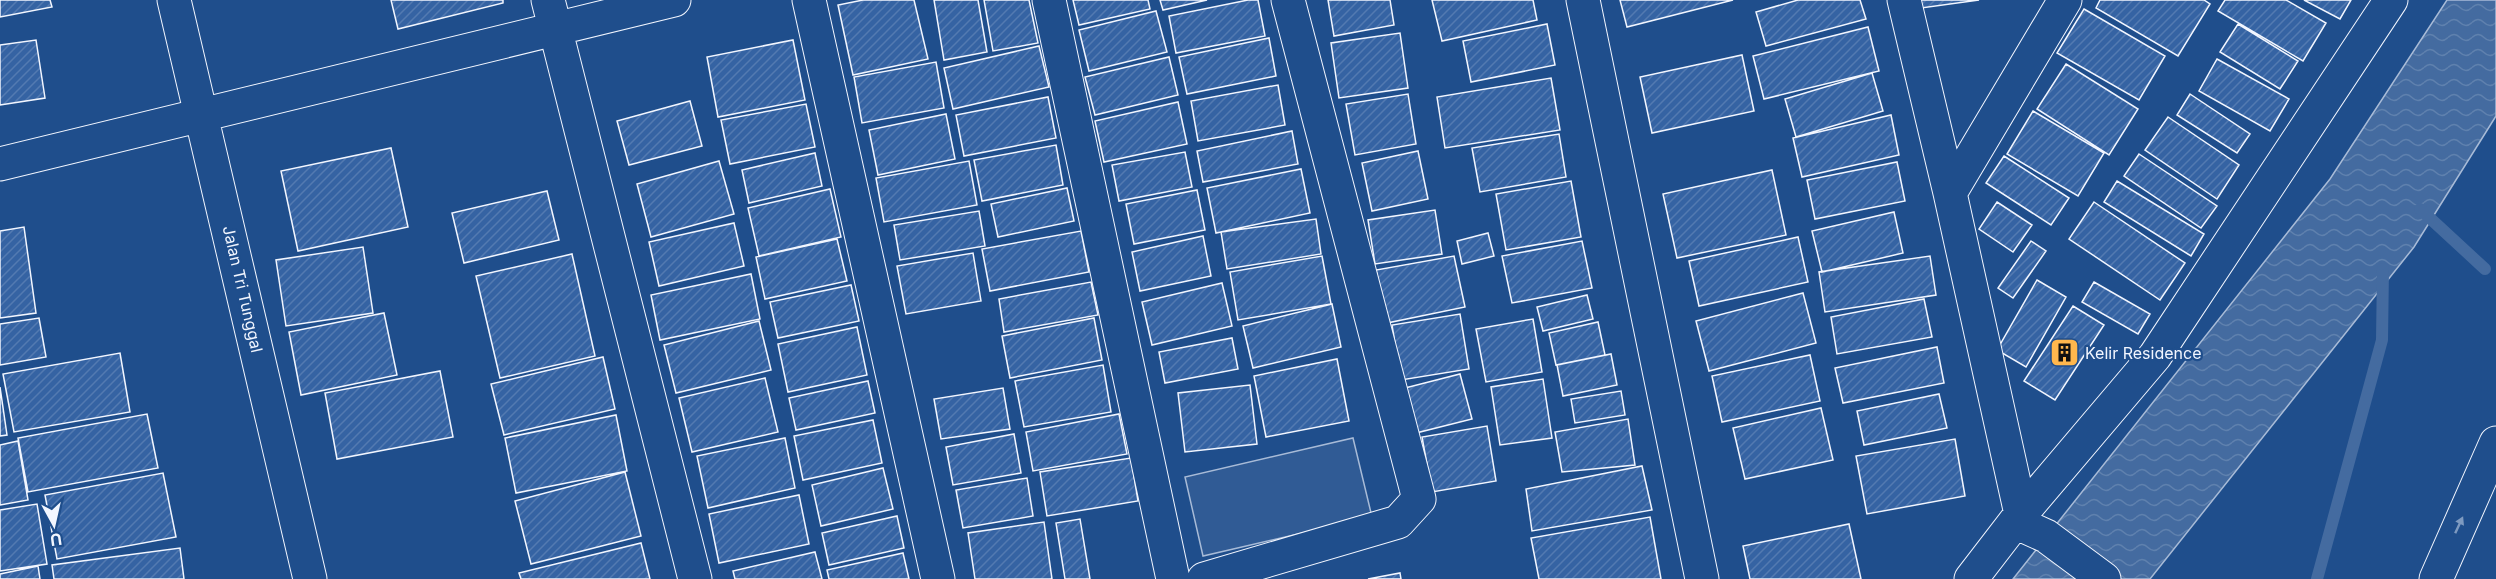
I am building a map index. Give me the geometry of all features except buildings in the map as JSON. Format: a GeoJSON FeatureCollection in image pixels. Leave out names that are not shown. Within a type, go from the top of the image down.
{"type":"FeatureCollection","features":[{"type":"Feature","properties":{"kind":"main road","name":"Jalan Tri Tunggal"},"geometry":{"type":"LineString","coordinates":[[174,0],[310,579]]}},
{"type":"Feature","properties":{"kind":"main road"},"geometry":{"type":"LineString","coordinates":[[0,164],[202,116],[551,15],[674,0]]}},
{"type":"Feature","properties":{"kind":"main road"},"geometry":{"type":"LineString","coordinates":[[809,0],[938,579]]}},
{"type":"Feature","properties":{"kind":"main road"},"geometry":{"type":"LineString","coordinates":[[1049,0],[1173,579]]}},
{"type":"Feature","properties":{"kind":"main road"},"geometry":{"type":"LineString","coordinates":[[1204,579],[1398,522],[1419,499],[1288,0]]}},
{"type":"Feature","properties":{"kind":"main road"},"geometry":{"type":"LineString","coordinates":[[1583,0],[1702,579]]}},
{"type":"Feature","properties":{"kind":"main road"},"geometry":{"type":"LineString","coordinates":[[1904,0],[1950,193],[2018,518],[2104,579]]}},
{"type":"Feature","properties":{"kind":"main road"},"geometry":{"type":"LineString","coordinates":[[1950,193],[2065,0]]}},
{"type":"Feature","properties":{"kind":"main road"},"geometry":{"type":"LineString","coordinates":[[1971,579],[2018,518],[2155,356],[2391,0]]}},
{"type":"Feature","properties":{"kind":"main road"},"geometry":{"type":"LineString","coordinates":[[551,15],[695,579]]}},
{"type":"Feature","properties":{"kind":"main road"},"geometry":{"type":"LineString","coordinates":[[2436,579],[2496,443]]}},
{"type":"Feature","properties":{"kind":"shaded area"},"geometry":{"type":"Polygon","coordinates":[[[1353,438],[1372,517],[1203,556],[1185,477],[1353,438]]]}},
{"type":"Feature","properties":{"kind":"water"},"geometry":{"type":"Polygon","coordinates":[[[2447,0],[2496,0],[2496,116],[2414,247],[2150,579],[2013,579],[2330,179],[2447,0]]]}},
{"type":"Feature","properties":{"kind":"waterway"},"geometry":{"type":"LineString","coordinates":[[2420,209],[2485,269]]}},
{"type":"Feature","properties":{"kind":"waterway"},"geometry":{"type":"LineString","coordinates":[[2317,579],[2382,340],[2383,269]]}},
{"type":"Feature","properties":{"kind":"place","name":"Kelir Residence"},"geometry":{"type":"Point","coordinates":[2064,353]}}]}
